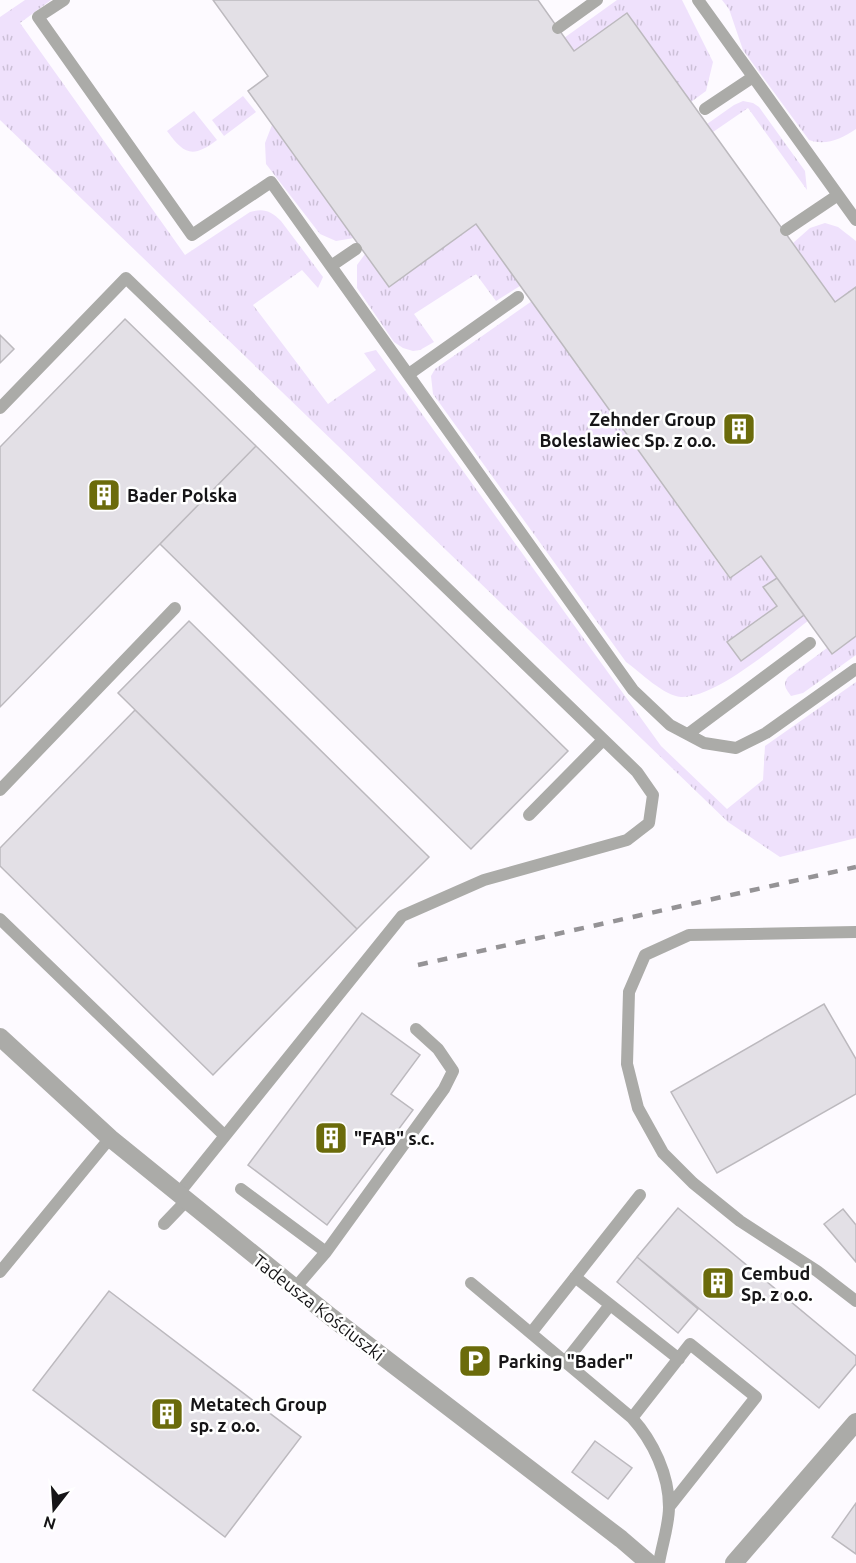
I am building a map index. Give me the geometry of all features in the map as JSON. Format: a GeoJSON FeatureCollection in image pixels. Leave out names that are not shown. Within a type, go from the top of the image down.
{"type":"FeatureCollection","features":[{"type":"Feature","properties":{"kind":"street","name":"Tadeusza Kościuszki"},"geometry":{"type":"LineString","coordinates":[[0,1037],[110,1138],[331,1317],[621,1539],[649,1563]]}},
{"type":"Feature","properties":{"kind":"street"},"geometry":{"type":"LineString","coordinates":[[734,1563],[856,1422]]}},
{"type":"Feature","properties":{"kind":"lane"},"geometry":{"type":"LineString","coordinates":[[64,0],[38,17],[192,235],[271,182],[633,690],[670,725],[704,743],[736,748],[766,733],[856,669]]}},
{"type":"Feature","properties":{"kind":"lane"},"geometry":{"type":"LineString","coordinates":[[558,28],[597,0]]}},
{"type":"Feature","properties":{"kind":"lane"},"geometry":{"type":"LineString","coordinates":[[698,0],[856,220]]}},
{"type":"Feature","properties":{"kind":"lane"},"geometry":{"type":"LineString","coordinates":[[705,109],[753,77]]}},
{"type":"Feature","properties":{"kind":"lane"},"geometry":{"type":"LineString","coordinates":[[786,230],[838,195]]}},
{"type":"Feature","properties":{"kind":"lane"},"geometry":{"type":"LineString","coordinates":[[332,266],[356,249]]}},
{"type":"Feature","properties":{"kind":"lane"},"geometry":{"type":"LineString","coordinates":[[0,408],[126,278],[637,772],[653,795],[649,823],[627,840],[484,880],[402,916],[225,1136],[164,1224]]}},
{"type":"Feature","properties":{"kind":"lane"},"geometry":{"type":"LineString","coordinates":[[409,374],[518,297]]}},
{"type":"Feature","properties":{"kind":"lane"},"geometry":{"type":"LineString","coordinates":[[0,790],[175,608]]}},
{"type":"Feature","properties":{"kind":"lane"},"geometry":{"type":"LineString","coordinates":[[688,734],[810,643]]}},
{"type":"Feature","properties":{"kind":"lane"},"geometry":{"type":"LineString","coordinates":[[529,815],[603,740]]}},
{"type":"Feature","properties":{"kind":"lane"},"geometry":{"type":"LineString","coordinates":[[0,919],[225,1136]]}},
{"type":"Feature","properties":{"kind":"lane"},"geometry":{"type":"LineString","coordinates":[[856,932],[689,935],[645,955],[629,992],[627,1064],[638,1108],[663,1153],[693,1183],[740,1221],[817,1271],[856,1301]]}},
{"type":"Feature","properties":{"kind":"lane"},"geometry":{"type":"LineString","coordinates":[[296,1288],[326,1252],[444,1089],[453,1071],[438,1049],[416,1029]]}},
{"type":"Feature","properties":{"kind":"lane"},"geometry":{"type":"LineString","coordinates":[[0,1272],[110,1138]]}},
{"type":"Feature","properties":{"kind":"lane"},"geometry":{"type":"LineString","coordinates":[[241,1189],[326,1252]]}},
{"type":"Feature","properties":{"kind":"lane"},"geometry":{"type":"LineString","coordinates":[[531,1333],[640,1195]]}},
{"type":"Feature","properties":{"kind":"lane"},"geometry":{"type":"LineString","coordinates":[[575,1277],[679,1359]]}},
{"type":"Feature","properties":{"kind":"lane"},"geometry":{"type":"LineString","coordinates":[[471,1283],[632,1418],[646,1434],[662,1467],[669,1507],[659,1563]]}},
{"type":"Feature","properties":{"kind":"lane"},"geometry":{"type":"LineString","coordinates":[[565,1362],[610,1305]]}},
{"type":"Feature","properties":{"kind":"lane"},"geometry":{"type":"LineString","coordinates":[[632,1418],[690,1344],[756,1397],[669,1507]]}},
{"type":"Feature","properties":{"kind":"green space"},"geometry":{"type":"Polygon","coordinates":[[[25,0],[51,0],[20,23],[185,255],[250,212],[267,211],[281,221],[323,277],[318,288],[302,270],[253,305],[328,404],[376,370],[364,353],[376,350],[661,746],[727,809],[763,780],[765,746],[856,682],[856,838],[780,857],[728,822],[0,120],[0,17],[25,0]]]}},
{"type":"Feature","properties":{"kind":"green space"},"geometry":{"type":"Polygon","coordinates":[[[617,0],[682,0],[713,62],[706,91],[691,102],[627,13],[574,51],[564,38],[617,0]]]}},
{"type":"Feature","properties":{"kind":"green space"},"geometry":{"type":"Polygon","coordinates":[[[722,0],[856,0],[856,129],[833,140],[815,142],[809,140],[743,50],[729,9],[722,0]]]}},
{"type":"Feature","properties":{"kind":"green space"},"geometry":{"type":"Polygon","coordinates":[[[243,96],[256,112],[224,136],[212,120],[243,96]]]}},
{"type":"Feature","properties":{"kind":"green space"},"geometry":{"type":"Polygon","coordinates":[[[743,101],[759,107],[805,171],[807,190],[748,108],[713,132],[707,124],[743,101]]]}},
{"type":"Feature","properties":{"kind":"green space"},"geometry":{"type":"Polygon","coordinates":[[[194,111],[217,140],[195,152],[178,145],[167,131],[194,111]]]}},
{"type":"Feature","properties":{"kind":"green space"},"geometry":{"type":"Polygon","coordinates":[[[272,125],[354,238],[336,241],[320,234],[266,164],[265,143],[272,125]]]}},
{"type":"Feature","properties":{"kind":"green space"},"geometry":{"type":"Polygon","coordinates":[[[825,223],[838,227],[856,241],[856,287],[835,302],[793,243],[810,228],[825,223]]]}},
{"type":"Feature","properties":{"kind":"green space"},"geometry":{"type":"Polygon","coordinates":[[[476,224],[520,286],[496,301],[476,274],[414,314],[434,342],[420,350],[413,351],[403,348],[394,342],[357,288],[357,265],[365,254],[389,287],[476,224]]]}},
{"type":"Feature","properties":{"kind":"green space"},"geometry":{"type":"Polygon","coordinates":[[[532,301],[729,578],[761,556],[777,578],[763,588],[777,606],[727,642],[741,661],[804,615],[808,621],[748,667],[712,688],[696,695],[674,696],[626,662],[433,394],[431,376],[435,369],[532,301]]]}},
{"type":"Feature","properties":{"kind":"green space"},"geometry":{"type":"Polygon","coordinates":[[[856,636],[856,655],[803,693],[791,696],[785,685],[788,677],[827,648],[832,654],[856,636]]]}},
{"type":"Feature","properties":{"kind":"building","name":"Zehnder Group Boleslawiec Sp. z o.o."},"geometry":{"type":"Polygon","coordinates":[[[213,0],[538,0],[574,51],[627,13],[835,302],[856,287],[856,636],[832,654],[761,556],[730,578],[476,224],[389,287],[248,91],[268,76],[213,0]]]}},
{"type":"Feature","properties":{"kind":"building","name":"Bader Polska"},"geometry":{"type":"Polygon","coordinates":[[[125,319],[256,446],[0,707],[0,447],[125,319]]]}},
{"type":"Feature","properties":{"kind":"building"},"geometry":{"type":"Polygon","coordinates":[[[0,335],[14,349],[0,363],[0,335]]]}},
{"type":"Feature","properties":{"kind":"building"},"geometry":{"type":"Polygon","coordinates":[[[256,446],[568,751],[471,849],[160,544],[256,446]]]}},
{"type":"Feature","properties":{"kind":"building"},"geometry":{"type":"Polygon","coordinates":[[[777,578],[804,615],[741,661],[727,642],[777,606],[763,587],[777,578]]]}},
{"type":"Feature","properties":{"kind":"building"},"geometry":{"type":"Polygon","coordinates":[[[189,621],[429,857],[357,929],[118,693],[189,621]]]}},
{"type":"Feature","properties":{"kind":"building"},"geometry":{"type":"Polygon","coordinates":[[[135,710],[357,929],[213,1075],[0,866],[0,848],[135,710]]]}},
{"type":"Feature","properties":{"kind":"building"},"geometry":{"type":"Polygon","coordinates":[[[824,1004],[856,1059],[856,1094],[717,1173],[671,1092],[824,1004]]]}},
{"type":"Feature","properties":{"kind":"building","name":"\"FAB\" s.c."},"geometry":{"type":"Polygon","coordinates":[[[362,1013],[420,1055],[391,1094],[413,1110],[327,1225],[248,1165],[362,1013]]]}},
{"type":"Feature","properties":{"kind":"building","name":"Cembud Sp. z o.o."},"geometry":{"type":"Polygon","coordinates":[[[678,1208],[856,1356],[856,1364],[819,1408],[637,1257],[678,1208]]]}},
{"type":"Feature","properties":{"kind":"building"},"geometry":{"type":"Polygon","coordinates":[[[843,1209],[856,1225],[856,1262],[824,1224],[843,1209]]]}},
{"type":"Feature","properties":{"kind":"building"},"geometry":{"type":"Polygon","coordinates":[[[637,1257],[698,1309],[678,1333],[617,1282],[637,1257]]]}},
{"type":"Feature","properties":{"kind":"building","name":"Metatech Group sp. z o.o."},"geometry":{"type":"Polygon","coordinates":[[[109,1291],[301,1437],[225,1537],[33,1390],[109,1291]]]}},
{"type":"Feature","properties":{"kind":"building"},"geometry":{"type":"Polygon","coordinates":[[[595,1441],[632,1468],[608,1499],[572,1472],[595,1441]]]}},
{"type":"Feature","properties":{"kind":"building"},"geometry":{"type":"Polygon","coordinates":[[[856,1503],[856,1554],[832,1537],[856,1503]]]}},
{"type":"Feature","properties":{"kind":"railway"},"geometry":{"type":"LineString","coordinates":[[418,965],[856,867]]}},
{"type":"Feature","properties":{"kind":"place","name":"Zehnder Group Boleslawiec Sp. z o.o."},"geometry":{"type":"Point","coordinates":[739,429]}},
{"type":"Feature","properties":{"kind":"place","name":"Bader Polska"},"geometry":{"type":"Point","coordinates":[104,495]}},
{"type":"Feature","properties":{"kind":"place","name":"\"FAB\" s.c."},"geometry":{"type":"Point","coordinates":[331,1138]}},
{"type":"Feature","properties":{"kind":"place","name":"Cembud Sp. z o.o."},"geometry":{"type":"Point","coordinates":[718,1283]}},
{"type":"Feature","properties":{"kind":"place","name":"Parking \"Bader\""},"geometry":{"type":"Point","coordinates":[475,1361]}},
{"type":"Feature","properties":{"kind":"place","name":"Metatech Group sp. z o.o."},"geometry":{"type":"Point","coordinates":[167,1414]}}]}
